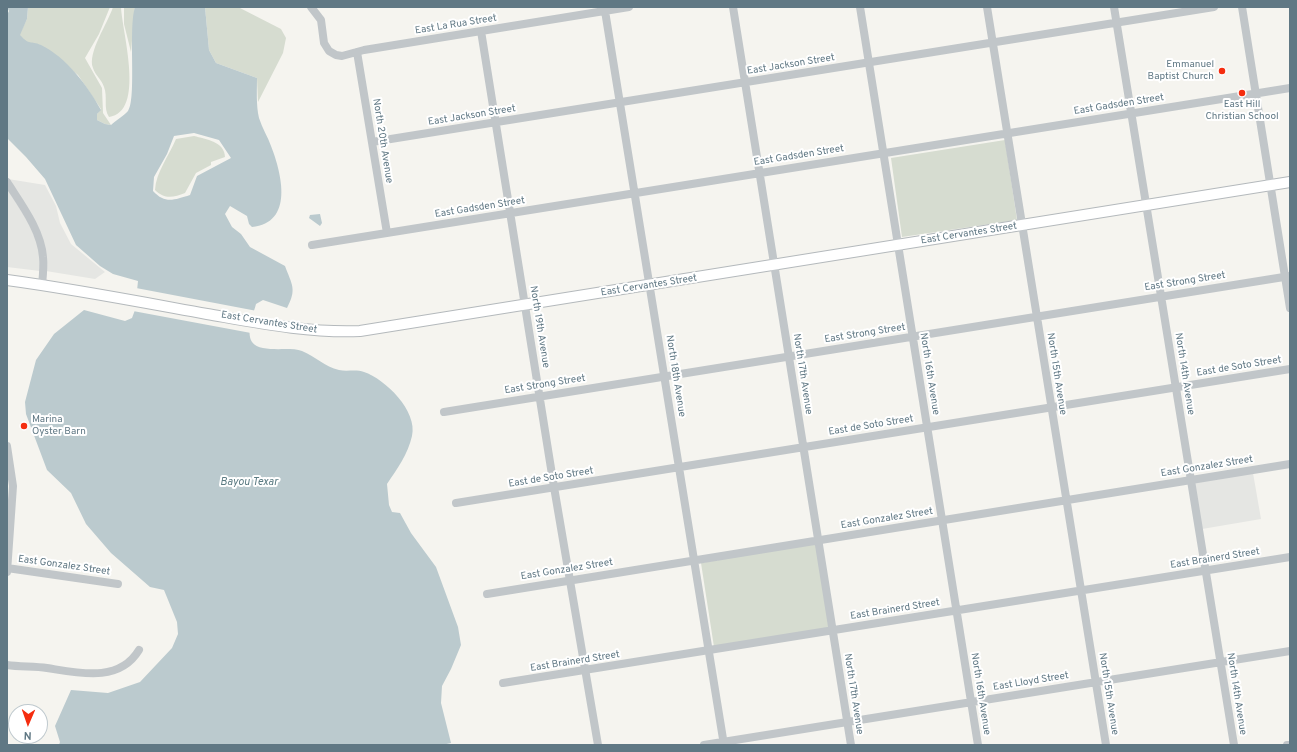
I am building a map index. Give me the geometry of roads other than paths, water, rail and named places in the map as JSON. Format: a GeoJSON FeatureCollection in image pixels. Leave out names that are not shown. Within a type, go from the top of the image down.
{"type":"FeatureCollection","features":[{"type":"Feature","properties":{"kind":"main road","name":"East Cervantes Street"},"geometry":{"type":"LineString","coordinates":[[7,280],[122,298],[264,324],[316,331],[360,331],[526,306],[1290,182]]}},
{"type":"Feature","properties":{"kind":"street","name":"East La Rua Street"},"geometry":{"type":"LineString","coordinates":[[311,7],[321,20],[324,43],[329,51],[342,56],[358,52],[628,7]]}},
{"type":"Feature","properties":{"kind":"street","name":"North 17th Avenue"},"geometry":{"type":"LineString","coordinates":[[733,7],[851,745]]}},
{"type":"Feature","properties":{"kind":"street","name":"North 16th Avenue"},"geometry":{"type":"LineString","coordinates":[[860,7],[978,745]]}},
{"type":"Feature","properties":{"kind":"street","name":"North 15th Avenue"},"geometry":{"type":"LineString","coordinates":[[987,7],[1106,745]]}},
{"type":"Feature","properties":{"kind":"street","name":"North 14th Avenue"},"geometry":{"type":"LineString","coordinates":[[1114,7],[1234,745]]}},
{"type":"Feature","properties":{"kind":"street","name":"East Jackson Street"},"geometry":{"type":"LineString","coordinates":[[372,142],[1214,7]]}},
{"type":"Feature","properties":{"kind":"street"},"geometry":{"type":"LineString","coordinates":[[1242,7],[1270,186],[1287,276],[1290,308]]}},
{"type":"Feature","properties":{"kind":"street","name":"North 18th Avenue"},"geometry":{"type":"LineString","coordinates":[[605,11],[724,743]]}},
{"type":"Feature","properties":{"kind":"street","name":"North 19th Avenue"},"geometry":{"type":"LineString","coordinates":[[481,31],[554,487],[587,670],[598,745]]}},
{"type":"Feature","properties":{"kind":"street","name":"North 20th Avenue"},"geometry":{"type":"LineString","coordinates":[[358,52],[387,233]]}},
{"type":"Feature","properties":{"kind":"street","name":"East Gadsden Street"},"geometry":{"type":"LineString","coordinates":[[312,245],[1290,88]]}},
{"type":"Feature","properties":{"kind":"street"},"geometry":{"type":"LineString","coordinates":[[7,182],[31,220],[42,246],[44,266],[42,285]]}},
{"type":"Feature","properties":{"kind":"street","name":"East Strong Street"},"geometry":{"type":"LineString","coordinates":[[444,412],[1287,276]]}},
{"type":"Feature","properties":{"kind":"street","name":"East de Soto Street"},"geometry":{"type":"LineString","coordinates":[[456,503],[1290,369]]}},
{"type":"Feature","properties":{"kind":"street"},"geometry":{"type":"LineString","coordinates":[[7,446],[9,473],[13,486],[7,570]]}},
{"type":"Feature","properties":{"kind":"street","name":"East Gonzalez Street"},"geometry":{"type":"LineString","coordinates":[[487,594],[1290,464]]}},
{"type":"Feature","properties":{"kind":"street","name":"East Brainerd Street"},"geometry":{"type":"LineString","coordinates":[[503,683],[1290,557]]}},
{"type":"Feature","properties":{"kind":"street","name":"East Gonzalez Street"},"geometry":{"type":"LineString","coordinates":[[7,570],[118,584]]}},
{"type":"Feature","properties":{"kind":"street"},"geometry":{"type":"LineString","coordinates":[[7,665],[47,668],[72,673],[103,673],[122,668],[134,659],[139,650]]}},
{"type":"Feature","properties":{"kind":"street","name":"East Lloyd Street"},"geometry":{"type":"LineString","coordinates":[[704,745],[1290,651]]}},
{"type":"Feature","properties":{"kind":"water","name":"Bayou Texar"},"geometry":{"type":"Polygon","coordinates":[[[7,7],[28,7],[27,19],[20,35],[28,42],[41,45],[50,50],[76,73],[90,91],[101,110],[97,114],[97,120],[105,124],[111,125],[128,111],[131,104],[132,31],[135,7],[205,7],[209,50],[216,63],[257,78],[257,103],[259,118],[270,143],[279,170],[281,196],[279,207],[274,217],[265,224],[252,227],[249,224],[247,216],[230,206],[225,214],[232,227],[241,234],[250,247],[285,266],[293,291],[287,308],[263,300],[256,304],[251,323],[250,338],[256,346],[262,348],[302,351],[334,369],[364,372],[381,381],[390,389],[398,397],[410,416],[413,426],[408,449],[387,484],[389,505],[392,512],[400,513],[411,533],[436,567],[458,627],[461,645],[442,686],[441,703],[451,743],[442,745],[59,745],[60,742],[55,726],[71,690],[108,693],[140,682],[172,648],[178,634],[177,622],[164,590],[150,587],[111,553],[86,524],[71,493],[47,470],[26,414],[25,402],[36,360],[54,334],[84,310],[125,321],[132,318],[135,310],[138,281],[113,274],[100,266],[76,245],[45,179],[7,138],[7,15],[9,11],[7,7]],[[194,133],[174,136],[167,154],[154,177],[153,191],[162,198],[170,200],[190,195],[197,176],[231,158],[219,140],[194,133]]]}},
{"type":"Feature","properties":{"kind":"water"},"geometry":{"type":"Polygon","coordinates":[[[320,214],[322,223],[320,226],[309,218],[310,215],[320,214]]]}},
{"type":"Feature","properties":{"kind":"place","name":"Emmanuel Baptist Church"},"geometry":{"type":"Point","coordinates":[1222,71]}},
{"type":"Feature","properties":{"kind":"place","name":"East Hill Christian School"},"geometry":{"type":"Point","coordinates":[1242,93]}},
{"type":"Feature","properties":{"kind":"place","name":"Marina Oyster Barn"},"geometry":{"type":"Point","coordinates":[24,426]}}]}
